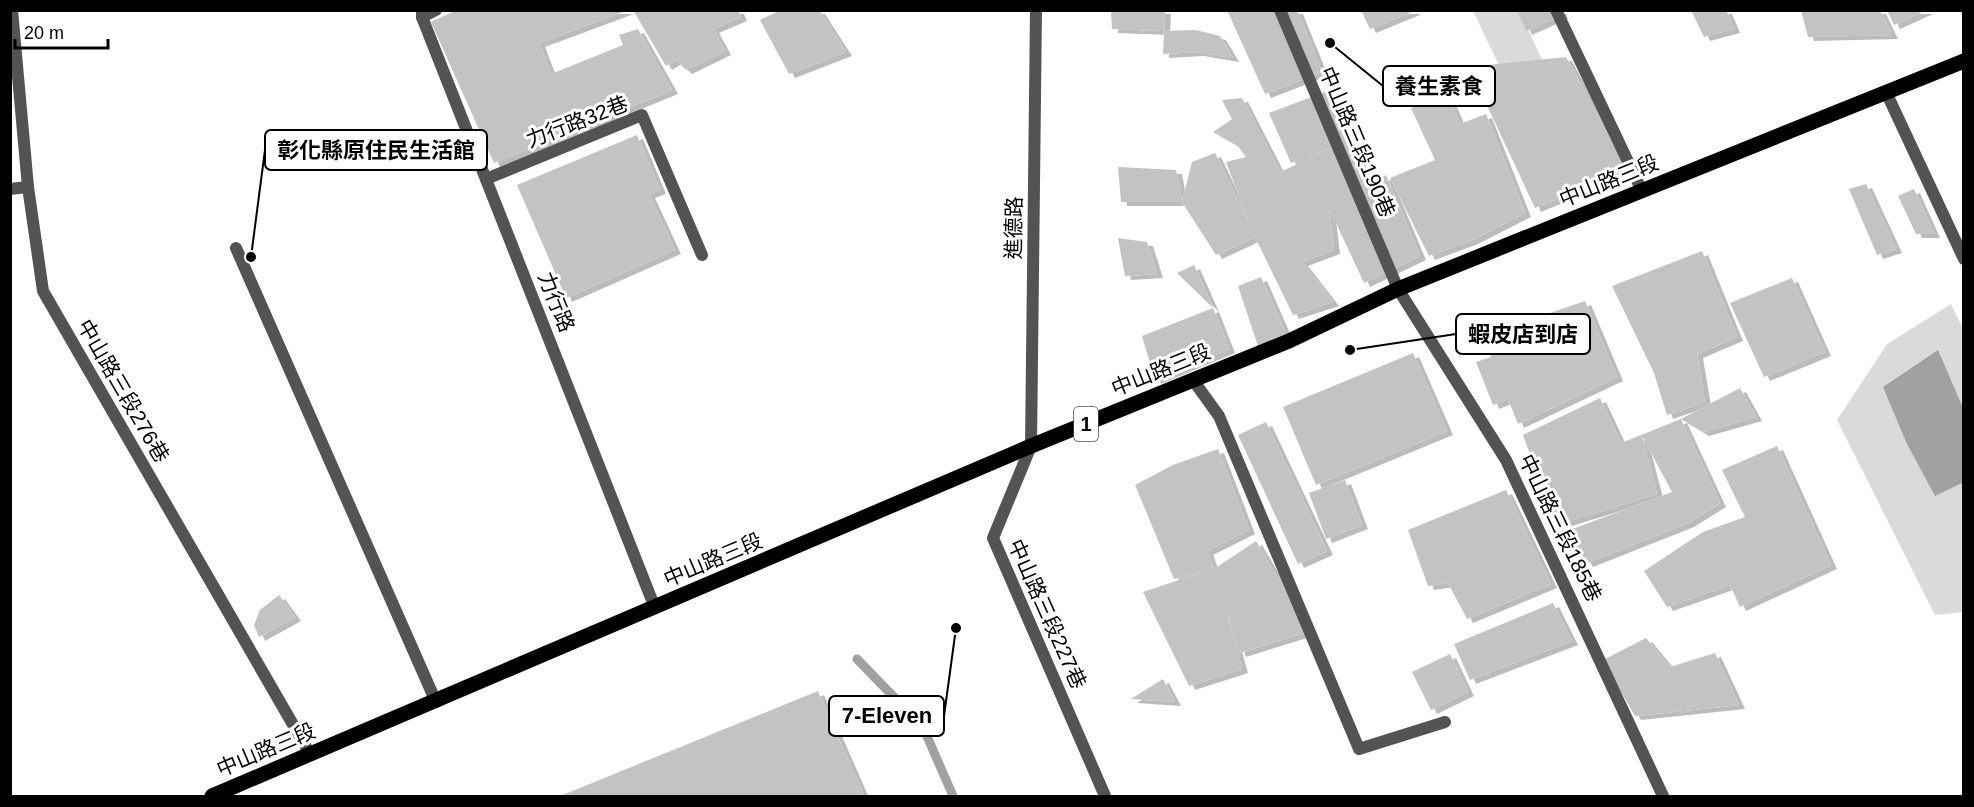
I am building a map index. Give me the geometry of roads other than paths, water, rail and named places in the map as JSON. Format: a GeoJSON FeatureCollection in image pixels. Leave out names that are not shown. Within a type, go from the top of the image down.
{"type":"FeatureCollection","features":[{"type":"Feature","properties":{"kind":"main road","name":"中山路三段"},"geometry":{"type":"LineString","coordinates":[[212,796],[1031,446],[1289,341],[1398,290],[1964,61]]}},
{"type":"Feature","properties":{"kind":"street","name":"中山路三段276巷"},"geometry":{"type":"LineString","coordinates":[[12,10],[28,188],[43,291],[310,754]]}},
{"type":"Feature","properties":{"kind":"street"},"geometry":{"type":"LineString","coordinates":[[422,14],[435,10]]}},
{"type":"Feature","properties":{"kind":"street","name":"進德路"},"geometry":{"type":"LineString","coordinates":[[1031,446],[1036,10]]}},
{"type":"Feature","properties":{"kind":"street","name":"中山路三段190巷"},"geometry":{"type":"LineString","coordinates":[[1280,10],[1398,290]]}},
{"type":"Feature","properties":{"kind":"street"},"geometry":{"type":"LineString","coordinates":[[1556,10],[1642,191]]}},
{"type":"Feature","properties":{"kind":"street","name":"力行路"},"geometry":{"type":"LineString","coordinates":[[422,14],[655,608]]}},
{"type":"Feature","properties":{"kind":"street"},"geometry":{"type":"LineString","coordinates":[[1886,92],[1964,259]]}},
{"type":"Feature","properties":{"kind":"street","name":"力行路32巷"},"geometry":{"type":"LineString","coordinates":[[486,179],[642,115],[702,255]]}},
{"type":"Feature","properties":{"kind":"street"},"geometry":{"type":"LineString","coordinates":[[10,189],[28,188]]}},
{"type":"Feature","properties":{"kind":"street"},"geometry":{"type":"LineString","coordinates":[[236,248],[436,702]]}},
{"type":"Feature","properties":{"kind":"street","name":"中山路三段185巷"},"geometry":{"type":"LineString","coordinates":[[1398,290],[1506,460],[1663,796]]}},
{"type":"Feature","properties":{"kind":"street"},"geometry":{"type":"LineString","coordinates":[[1193,380],[1219,416],[1359,749],[1445,722]]}},
{"type":"Feature","properties":{"kind":"street","name":"中山路三段227巷"},"geometry":{"type":"LineString","coordinates":[[1031,446],[993,538],[1106,796]]}},
{"type":"Feature","properties":{"kind":"waterway"},"geometry":{"type":"LineString","coordinates":[[857,659],[923,727],[953,796]]}},
{"type":"Feature","properties":{"kind":"place","name":"養生素食"},"geometry":{"type":"Point","coordinates":[1330,43]}},
{"type":"Feature","properties":{"kind":"place","name":"彰化縣原住民生活館"},"geometry":{"type":"Point","coordinates":[251,257]}},
{"type":"Feature","properties":{"kind":"place","name":"蝦皮店到店"},"geometry":{"type":"Point","coordinates":[1350,350]}},
{"type":"Feature","properties":{"kind":"place","name":"7-Eleven"},"geometry":{"type":"Point","coordinates":[956,628]}}]}
